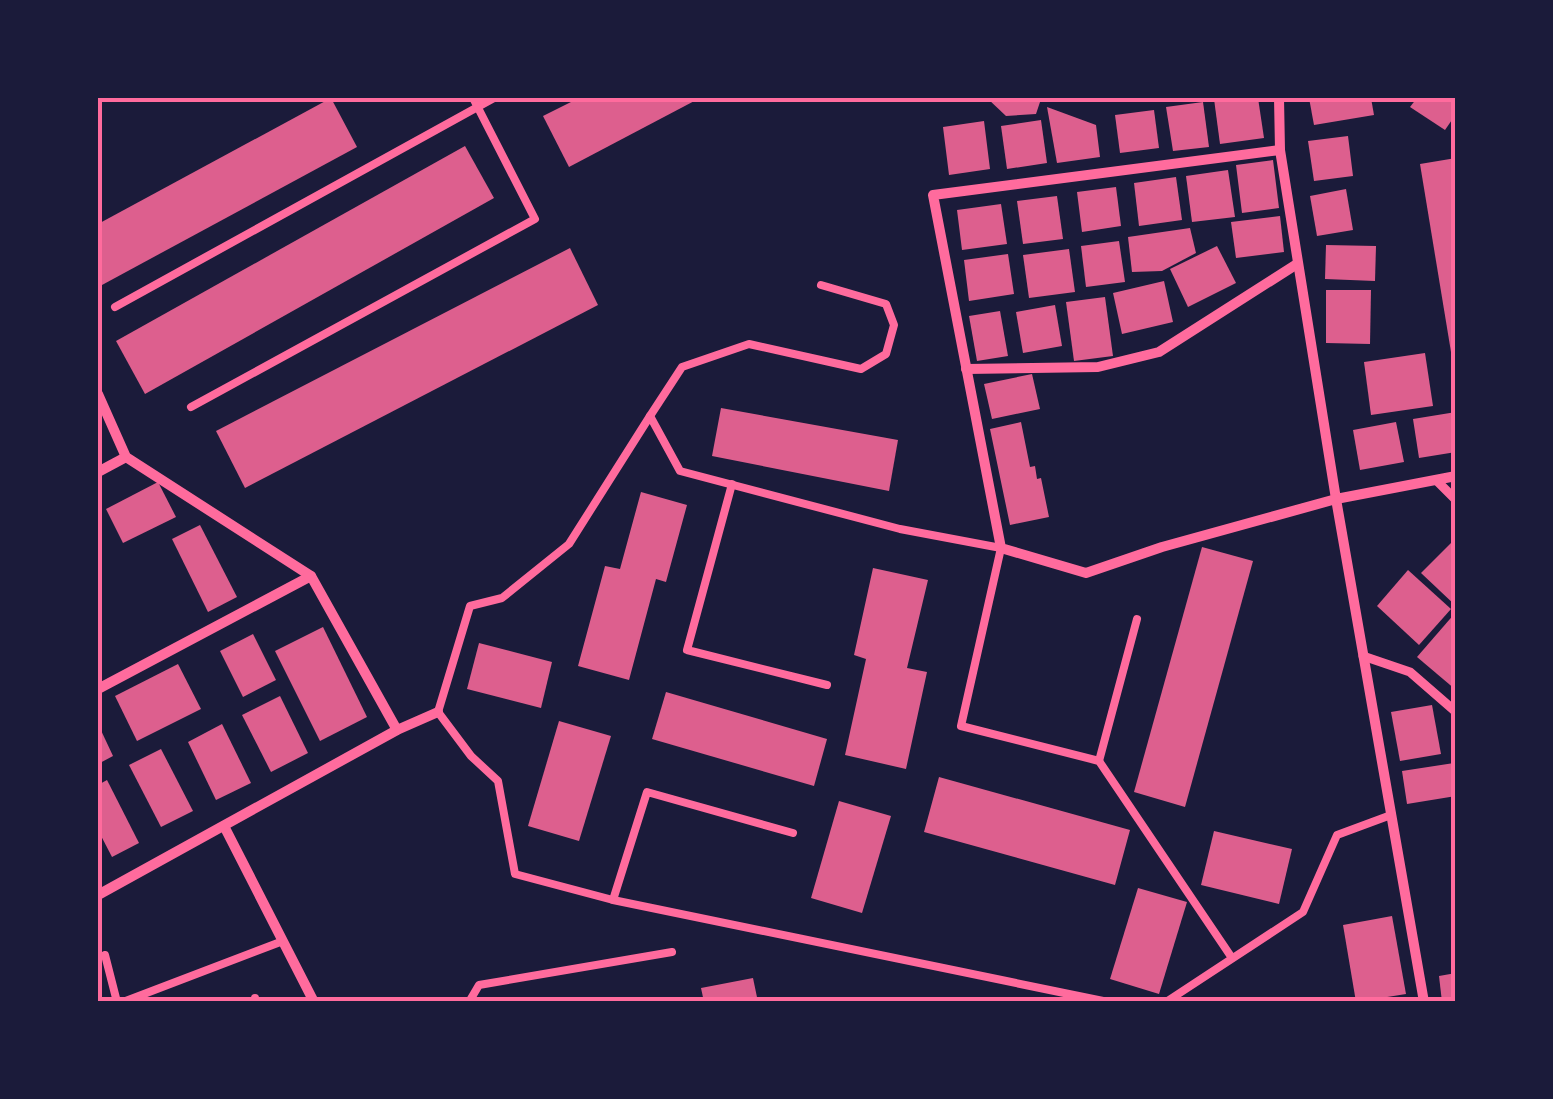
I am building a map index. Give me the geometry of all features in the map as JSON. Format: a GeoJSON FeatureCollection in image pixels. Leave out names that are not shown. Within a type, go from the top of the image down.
{"type":"FeatureCollection","features":[{"type":"Feature","properties":{"kind":"street"},"geometry":{"type":"LineString","coordinates":[[1278,98],[1280,150],[1297,264],[1424,1002]]}},
{"type":"Feature","properties":{"kind":"street"},"geometry":{"type":"LineString","coordinates":[[1280,150],[933,195],[1001,548],[1086,573],[1162,547],[1336,499],[1456,476]]}},
{"type":"Feature","properties":{"kind":"street"},"geometry":{"type":"LineString","coordinates":[[966,369],[1098,367],[1159,352],[1297,264]]}},
{"type":"Feature","properties":{"kind":"street"},"geometry":{"type":"LineString","coordinates":[[98,394],[126,456],[311,576],[397,730]]}},
{"type":"Feature","properties":{"kind":"street"},"geometry":{"type":"LineString","coordinates":[[98,472],[126,456]]}},
{"type":"Feature","properties":{"kind":"street"},"geometry":{"type":"LineString","coordinates":[[1436,480],[1456,500]]}},
{"type":"Feature","properties":{"kind":"street"},"geometry":{"type":"LineString","coordinates":[[98,690],[311,576]]}},
{"type":"Feature","properties":{"kind":"street"},"geometry":{"type":"LineString","coordinates":[[1363,656],[1410,672],[1456,712]]}},
{"type":"Feature","properties":{"kind":"street"},"geometry":{"type":"LineString","coordinates":[[98,895],[397,730],[438,712]]}},
{"type":"Feature","properties":{"kind":"street"},"geometry":{"type":"LineString","coordinates":[[224,826],[314,1002]]}},
{"type":"Feature","properties":{"kind":"lane"},"geometry":{"type":"LineString","coordinates":[[115,307],[476,102],[494,98]]}},
{"type":"Feature","properties":{"kind":"lane"},"geometry":{"type":"LineString","coordinates":[[191,408],[535,219],[476,102]]}},
{"type":"Feature","properties":{"kind":"lane"},"geometry":{"type":"LineString","coordinates":[[821,286],[886,304],[894,325],[886,354],[861,369],[749,344],[682,367],[569,544],[502,598],[470,606],[438,712],[471,756],[498,782],[515,874],[613,900],[1108,1002]]}},
{"type":"Feature","properties":{"kind":"lane"},"geometry":{"type":"LineString","coordinates":[[650,416],[680,470],[900,529],[1001,548],[961,726],[1099,761],[1232,958]]}},
{"type":"Feature","properties":{"kind":"lane"},"geometry":{"type":"LineString","coordinates":[[732,484],[687,650],[826,685]]}},
{"type":"Feature","properties":{"kind":"lane"},"geometry":{"type":"LineString","coordinates":[[1099,761],[1137,619]]}},
{"type":"Feature","properties":{"kind":"lane"},"geometry":{"type":"LineString","coordinates":[[613,900],[647,792],[793,833]]}},
{"type":"Feature","properties":{"kind":"lane"},"geometry":{"type":"LineString","coordinates":[[1166,1002],[1302,912],[1337,835],[1391,815]]}},
{"type":"Feature","properties":{"kind":"lane"},"geometry":{"type":"LineString","coordinates":[[105,956],[120,1002],[283,941]]}},
{"type":"Feature","properties":{"kind":"lane"},"geometry":{"type":"LineString","coordinates":[[469,1002],[480,984],[672,952]]}},
{"type":"Feature","properties":{"kind":"building"},"geometry":{"type":"Polygon","coordinates":[[[331,98],[357,147],[102,285],[98,277],[98,224],[331,98]]]}},
{"type":"Feature","properties":{"kind":"building"},"geometry":{"type":"Polygon","coordinates":[[[579,98],[700,98],[569,167],[543,116],[579,98]]]}},
{"type":"Feature","properties":{"kind":"building"},"geometry":{"type":"Polygon","coordinates":[[[987,98],[1041,99],[1036,114],[1006,116],[987,98]]]}},
{"type":"Feature","properties":{"kind":"building"},"geometry":{"type":"Polygon","coordinates":[[[1258,98],[1264,138],[1220,144],[1214,99],[1258,98]]]}},
{"type":"Feature","properties":{"kind":"building"},"geometry":{"type":"Polygon","coordinates":[[[1309,98],[1371,98],[1374,115],[1314,125],[1309,98]]]}},
{"type":"Feature","properties":{"kind":"building"},"geometry":{"type":"Polygon","coordinates":[[[1417,98],[1456,98],[1456,114],[1445,130],[1410,107],[1417,98]]]}},
{"type":"Feature","properties":{"kind":"building"},"geometry":{"type":"Polygon","coordinates":[[[1203,102],[1209,147],[1173,151],[1166,107],[1203,102]]]}},
{"type":"Feature","properties":{"kind":"building"},"geometry":{"type":"Polygon","coordinates":[[[1047,107],[1096,125],[1100,157],[1057,163],[1047,107]]]}},
{"type":"Feature","properties":{"kind":"building"},"geometry":{"type":"Polygon","coordinates":[[[1154,110],[1159,148],[1120,153],[1115,115],[1154,110]]]}},
{"type":"Feature","properties":{"kind":"building"},"geometry":{"type":"Polygon","coordinates":[[[1041,120],[1047,163],[1007,169],[1001,126],[1041,120]]]}},
{"type":"Feature","properties":{"kind":"building"},"geometry":{"type":"Polygon","coordinates":[[[984,121],[990,169],[949,175],[943,127],[984,121]]]}},
{"type":"Feature","properties":{"kind":"building"},"geometry":{"type":"Polygon","coordinates":[[[1348,136],[1353,176],[1314,181],[1308,141],[1348,136]]]}},
{"type":"Feature","properties":{"kind":"building"},"geometry":{"type":"Polygon","coordinates":[[[465,146],[494,198],[145,394],[116,341],[465,146]]]}},
{"type":"Feature","properties":{"kind":"building"},"geometry":{"type":"Polygon","coordinates":[[[1456,158],[1456,364],[1453,364],[1420,164],[1456,158]]]}},
{"type":"Feature","properties":{"kind":"building"},"geometry":{"type":"Polygon","coordinates":[[[1273,160],[1279,208],[1242,213],[1236,165],[1273,160]]]}},
{"type":"Feature","properties":{"kind":"building"},"geometry":{"type":"Polygon","coordinates":[[[1228,170],[1235,217],[1192,222],[1186,176],[1228,170]]]}},
{"type":"Feature","properties":{"kind":"building"},"geometry":{"type":"Polygon","coordinates":[[[1176,177],[1182,220],[1139,226],[1134,183],[1176,177]]]}},
{"type":"Feature","properties":{"kind":"building"},"geometry":{"type":"Polygon","coordinates":[[[1116,187],[1121,226],[1082,232],[1077,192],[1116,187]]]}},
{"type":"Feature","properties":{"kind":"building"},"geometry":{"type":"Polygon","coordinates":[[[1346,189],[1353,230],[1317,236],[1310,196],[1346,189]]]}},
{"type":"Feature","properties":{"kind":"building"},"geometry":{"type":"Polygon","coordinates":[[[1057,196],[1063,239],[1023,244],[1017,201],[1057,196]]]}},
{"type":"Feature","properties":{"kind":"building"},"geometry":{"type":"Polygon","coordinates":[[[1001,204],[1007,244],[962,250],[957,210],[1001,204]]]}},
{"type":"Feature","properties":{"kind":"building"},"geometry":{"type":"Polygon","coordinates":[[[1280,216],[1284,252],[1236,258],[1231,222],[1280,216]]]}},
{"type":"Feature","properties":{"kind":"building"},"geometry":{"type":"Polygon","coordinates":[[[1190,228],[1196,253],[1162,271],[1132,272],[1128,237],[1190,228]]]}},
{"type":"Feature","properties":{"kind":"building"},"geometry":{"type":"Polygon","coordinates":[[[1119,241],[1125,282],[1086,287],[1081,246],[1119,241]]]}},
{"type":"Feature","properties":{"kind":"building"},"geometry":{"type":"Polygon","coordinates":[[[1326,245],[1376,246],[1375,281],[1325,279],[1326,245]]]}},
{"type":"Feature","properties":{"kind":"building"},"geometry":{"type":"Polygon","coordinates":[[[1217,246],[1236,283],[1188,307],[1170,269],[1217,246]]]}},
{"type":"Feature","properties":{"kind":"building"},"geometry":{"type":"Polygon","coordinates":[[[570,248],[598,305],[245,488],[216,431],[570,248]]]}},
{"type":"Feature","properties":{"kind":"building"},"geometry":{"type":"Polygon","coordinates":[[[1069,249],[1075,292],[1029,298],[1023,255],[1069,249]]]}},
{"type":"Feature","properties":{"kind":"building"},"geometry":{"type":"Polygon","coordinates":[[[1008,254],[1014,294],[969,301],[964,260],[1008,254]]]}},
{"type":"Feature","properties":{"kind":"building"},"geometry":{"type":"Polygon","coordinates":[[[1164,281],[1173,322],[1122,334],[1113,293],[1164,281]]]}},
{"type":"Feature","properties":{"kind":"building"},"geometry":{"type":"Polygon","coordinates":[[[1326,290],[1371,290],[1370,344],[1326,343],[1326,290]]]}},
{"type":"Feature","properties":{"kind":"building"},"geometry":{"type":"Polygon","coordinates":[[[1105,297],[1113,356],[1074,361],[1066,302],[1105,297]]]}},
{"type":"Feature","properties":{"kind":"building"},"geometry":{"type":"Polygon","coordinates":[[[1055,305],[1062,346],[1023,353],[1016,312],[1055,305]]]}},
{"type":"Feature","properties":{"kind":"building"},"geometry":{"type":"Polygon","coordinates":[[[1000,311],[1008,356],[977,361],[969,316],[1000,311]]]}},
{"type":"Feature","properties":{"kind":"building"},"geometry":{"type":"Polygon","coordinates":[[[1425,353],[1433,406],[1371,415],[1364,362],[1425,353]]]}},
{"type":"Feature","properties":{"kind":"building"},"geometry":{"type":"Polygon","coordinates":[[[1032,374],[1040,409],[992,419],[984,384],[1032,374]]]}},
{"type":"Feature","properties":{"kind":"building"},"geometry":{"type":"Polygon","coordinates":[[[721,408],[898,440],[889,491],[712,456],[721,408]]]}},
{"type":"Feature","properties":{"kind":"building"},"geometry":{"type":"Polygon","coordinates":[[[1456,412],[1456,452],[1419,458],[1413,419],[1456,412]]]}},
{"type":"Feature","properties":{"kind":"building"},"geometry":{"type":"Polygon","coordinates":[[[1021,422],[1030,467],[1035,466],[1037,479],[1041,478],[1049,517],[1010,525],[990,429],[1021,422]]]}},
{"type":"Feature","properties":{"kind":"building"},"geometry":{"type":"Polygon","coordinates":[[[1396,422],[1404,462],[1360,470],[1353,430],[1396,422]]]}},
{"type":"Feature","properties":{"kind":"building"},"geometry":{"type":"Polygon","coordinates":[[[158,482],[176,517],[123,543],[106,509],[158,482]]]}},
{"type":"Feature","properties":{"kind":"building"},"geometry":{"type":"Polygon","coordinates":[[[641,492],[687,505],[666,582],[656,579],[629,680],[578,666],[605,566],[620,569],[641,492]]]}},
{"type":"Feature","properties":{"kind":"building"},"geometry":{"type":"Polygon","coordinates":[[[200,525],[237,597],[208,612],[172,539],[200,525]]]}},
{"type":"Feature","properties":{"kind":"building"},"geometry":{"type":"Polygon","coordinates":[[[1456,538],[1456,606],[1421,573],[1456,538]]]}},
{"type":"Feature","properties":{"kind":"building"},"geometry":{"type":"Polygon","coordinates":[[[1202,547],[1253,561],[1185,807],[1134,792],[1202,547]]]}},
{"type":"Feature","properties":{"kind":"building"},"geometry":{"type":"Polygon","coordinates":[[[873,568],[928,580],[907,668],[927,672],[906,769],[845,755],[866,659],[854,655],[873,568]]]}},
{"type":"Feature","properties":{"kind":"building"},"geometry":{"type":"Polygon","coordinates":[[[1408,570],[1451,609],[1419,645],[1377,606],[1408,570]]]}},
{"type":"Feature","properties":{"kind":"building"},"geometry":{"type":"Polygon","coordinates":[[[1456,612],[1456,690],[1417,657],[1456,612]]]}},
{"type":"Feature","properties":{"kind":"building"},"geometry":{"type":"Polygon","coordinates":[[[323,627],[367,717],[320,741],[275,651],[323,627]]]}},
{"type":"Feature","properties":{"kind":"building"},"geometry":{"type":"Polygon","coordinates":[[[253,634],[276,680],[243,697],[220,651],[253,634]]]}},
{"type":"Feature","properties":{"kind":"building"},"geometry":{"type":"Polygon","coordinates":[[[479,643],[552,662],[541,708],[467,689],[479,643]]]}},
{"type":"Feature","properties":{"kind":"building"},"geometry":{"type":"Polygon","coordinates":[[[178,664],[201,709],[137,741],[115,696],[178,664]]]}},
{"type":"Feature","properties":{"kind":"building"},"geometry":{"type":"Polygon","coordinates":[[[666,692],[827,739],[814,786],[652,739],[666,692]]]}},
{"type":"Feature","properties":{"kind":"building"},"geometry":{"type":"Polygon","coordinates":[[[280,696],[308,753],[271,772],[242,715],[280,696]]]}},
{"type":"Feature","properties":{"kind":"building"},"geometry":{"type":"Polygon","coordinates":[[[1432,705],[1441,754],[1400,761],[1391,712],[1432,705]]]}},
{"type":"Feature","properties":{"kind":"building"},"geometry":{"type":"Polygon","coordinates":[[[559,721],[611,736],[579,841],[528,826],[559,721]]]}},
{"type":"Feature","properties":{"kind":"building"},"geometry":{"type":"Polygon","coordinates":[[[98,724],[113,756],[98,764],[98,724]]]}},
{"type":"Feature","properties":{"kind":"building"},"geometry":{"type":"Polygon","coordinates":[[[222,724],[251,783],[216,800],[188,742],[222,724]]]}},
{"type":"Feature","properties":{"kind":"building"},"geometry":{"type":"Polygon","coordinates":[[[161,749],[193,811],[161,827],[129,765],[161,749]]]}},
{"type":"Feature","properties":{"kind":"building"},"geometry":{"type":"Polygon","coordinates":[[[1454,763],[1456,796],[1407,804],[1402,771],[1454,763]]]}},
{"type":"Feature","properties":{"kind":"building"},"geometry":{"type":"Polygon","coordinates":[[[939,777],[1130,830],[1115,885],[924,832],[939,777]]]}},
{"type":"Feature","properties":{"kind":"building"},"geometry":{"type":"Polygon","coordinates":[[[107,780],[139,843],[112,857],[98,830],[98,785],[107,780]]]}},
{"type":"Feature","properties":{"kind":"building"},"geometry":{"type":"Polygon","coordinates":[[[839,801],[891,816],[862,913],[811,898],[839,801]]]}},
{"type":"Feature","properties":{"kind":"building"},"geometry":{"type":"Polygon","coordinates":[[[1214,831],[1292,849],[1279,904],[1201,885],[1214,831]]]}},
{"type":"Feature","properties":{"kind":"building"},"geometry":{"type":"Polygon","coordinates":[[[1138,888],[1187,902],[1159,994],[1110,979],[1138,888]]]}},
{"type":"Feature","properties":{"kind":"building"},"geometry":{"type":"Polygon","coordinates":[[[1392,916],[1406,994],[1356,1002],[1343,925],[1392,916]]]}},
{"type":"Feature","properties":{"kind":"building"},"geometry":{"type":"Polygon","coordinates":[[[1456,973],[1456,1002],[1442,1002],[1439,976],[1456,973]]]}},
{"type":"Feature","properties":{"kind":"building"},"geometry":{"type":"Polygon","coordinates":[[[753,978],[758,1002],[704,1002],[701,988],[753,978]]]}}]}
